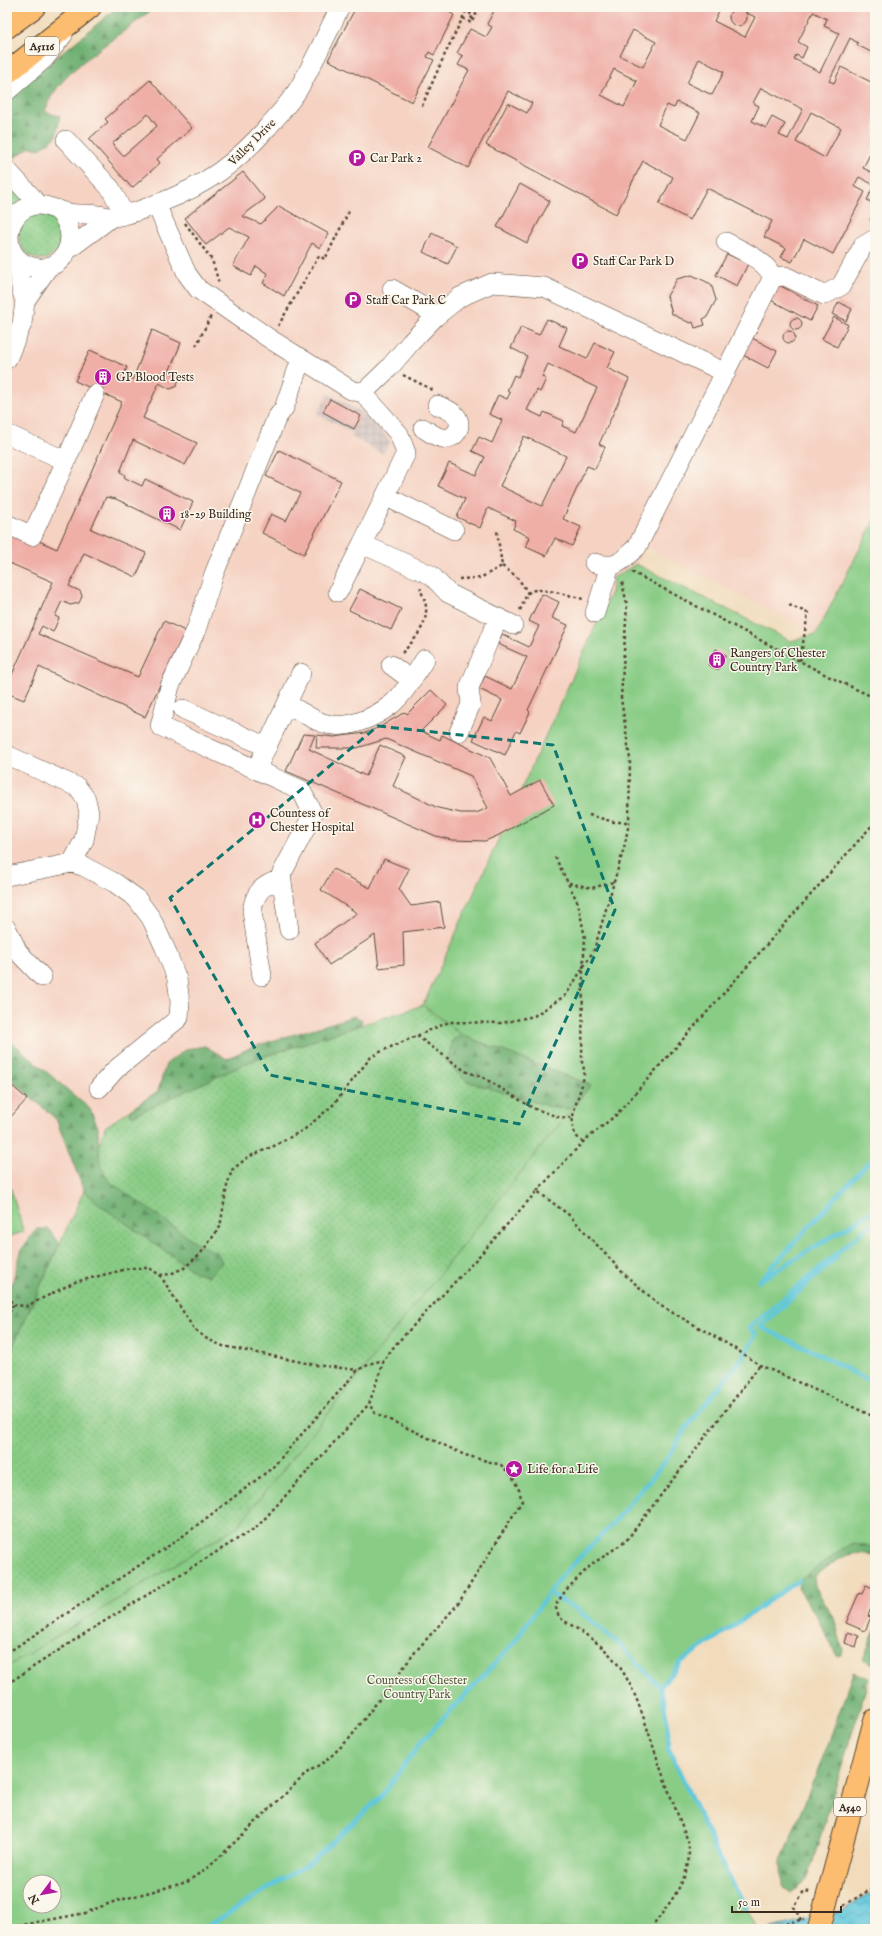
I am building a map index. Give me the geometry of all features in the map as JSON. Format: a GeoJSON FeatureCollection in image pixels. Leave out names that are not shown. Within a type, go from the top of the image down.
{"type":"FeatureCollection","features":[{"type":"Feature","properties":{"kind":"main road"},"geometry":{"type":"LineString","coordinates":[[7,27],[34,7]]}},
{"type":"Feature","properties":{"kind":"main road"},"geometry":{"type":"LineString","coordinates":[[7,58],[84,13]]}},
{"type":"Feature","properties":{"kind":"main road","name":"A5116"},"geometry":{"type":"LineString","coordinates":[[7,73],[84,13]]}},
{"type":"Feature","properties":{"kind":"main road","name":"A540"},"geometry":{"type":"LineString","coordinates":[[810,1924],[826,1898],[875,1720]]}},
{"type":"Feature","properties":{"kind":"street","name":"Valley Drive"},"geometry":{"type":"LineString","coordinates":[[26,301],[49,266],[57,262],[68,249],[118,216],[156,204],[204,183],[230,165],[256,141],[288,104],[298,88],[340,7]]}},
{"type":"Feature","properties":{"kind":"street"},"geometry":{"type":"LineString","coordinates":[[7,91],[45,58],[84,13]]}},
{"type":"Feature","properties":{"kind":"street"},"geometry":{"type":"LineString","coordinates":[[66,140],[110,189],[118,216]]}},
{"type":"Feature","properties":{"kind":"street"},"geometry":{"type":"LineString","coordinates":[[7,170],[48,207],[66,219],[71,231],[68,249]]}},
{"type":"Feature","properties":{"kind":"street"},"geometry":{"type":"LineString","coordinates":[[156,204],[187,274],[198,290],[337,382],[351,390],[363,393],[399,434],[406,453],[338,592]]}},
{"type":"Feature","properties":{"kind":"street"},"geometry":{"type":"LineString","coordinates":[[48,207],[29,207],[20,212],[8,227],[9,240],[12,250],[18,259],[27,265],[38,267],[49,266]]}},
{"type":"Feature","properties":{"kind":"street","name":"Valley Drive"},"geometry":{"type":"LineString","coordinates":[[48,207],[69,213],[118,216]]}},
{"type":"Feature","properties":{"kind":"street"},"geometry":{"type":"LineString","coordinates":[[773,277],[785,276],[824,295],[841,286],[863,246],[873,240],[875,241]]}},
{"type":"Feature","properties":{"kind":"street"},"geometry":{"type":"LineString","coordinates":[[726,242],[761,261],[769,269],[773,277]]}},
{"type":"Feature","properties":{"kind":"street"},"geometry":{"type":"LineString","coordinates":[[7,359],[22,324],[26,301],[21,289],[18,259]]}},
{"type":"Feature","properties":{"kind":"street"},"geometry":{"type":"LineString","coordinates":[[597,608],[607,564],[637,546],[726,373],[773,277]]}},
{"type":"Feature","properties":{"kind":"street"},"geometry":{"type":"LineString","coordinates":[[363,393],[389,368],[435,317],[460,298],[492,283],[544,287],[726,373]]}},
{"type":"Feature","properties":{"kind":"street"},"geometry":{"type":"LineString","coordinates":[[392,289],[425,308],[435,317]]}},
{"type":"Feature","properties":{"kind":"street"},"geometry":{"type":"LineString","coordinates":[[289,930],[280,875],[313,814],[301,790],[160,726],[170,686],[196,630],[214,574],[276,419],[284,408],[302,359]]}},
{"type":"Feature","properties":{"kind":"street"},"geometry":{"type":"LineString","coordinates":[[7,524],[32,536],[95,394]]}},
{"type":"Feature","properties":{"kind":"street"},"geometry":{"type":"LineString","coordinates":[[422,428],[442,438],[452,437],[458,430],[459,421],[457,416],[436,398]]}},
{"type":"Feature","properties":{"kind":"street"},"geometry":{"type":"LineString","coordinates":[[7,434],[66,461]]}},
{"type":"Feature","properties":{"kind":"street"},"geometry":{"type":"LineString","coordinates":[[385,496],[454,530]]}},
{"type":"Feature","properties":{"kind":"street"},"geometry":{"type":"LineString","coordinates":[[362,544],[431,575],[448,593],[506,622],[469,688],[471,704],[459,732]]}},
{"type":"Feature","properties":{"kind":"street"},"geometry":{"type":"LineString","coordinates":[[287,704],[323,723],[350,725],[373,716],[392,704],[425,659]]}},
{"type":"Feature","properties":{"kind":"street"},"geometry":{"type":"LineString","coordinates":[[391,665],[411,680]]}},
{"type":"Feature","properties":{"kind":"street"},"geometry":{"type":"LineString","coordinates":[[256,770],[301,673]]}},
{"type":"Feature","properties":{"kind":"street"},"geometry":{"type":"LineString","coordinates":[[183,710],[267,747]]}},
{"type":"Feature","properties":{"kind":"street"},"geometry":{"type":"LineString","coordinates":[[7,755],[77,788],[86,799],[89,813],[84,840],[72,863]]}},
{"type":"Feature","properties":{"kind":"street"},"geometry":{"type":"LineString","coordinates":[[7,876],[72,863],[83,866],[115,883],[136,898],[151,918],[165,948],[176,980],[180,1002],[179,1018],[114,1070],[99,1088]]}},
{"type":"Feature","properties":{"kind":"street"},"geometry":{"type":"LineString","coordinates":[[262,976],[252,911],[254,901],[259,891],[266,884],[281,879]]}},
{"type":"Feature","properties":{"kind":"street"},"geometry":{"type":"LineString","coordinates":[[7,929],[18,952],[42,977]]}},
{"type":"Feature","properties":{"kind":"path"},"geometry":{"type":"LineString","coordinates":[[422,106],[468,7]]}},
{"type":"Feature","properties":{"kind":"path"},"geometry":{"type":"LineString","coordinates":[[474,7],[469,16],[474,19]]}},
{"type":"Feature","properties":{"kind":"path"},"geometry":{"type":"LineString","coordinates":[[462,18],[471,23],[480,7]]}},
{"type":"Feature","properties":{"kind":"path"},"geometry":{"type":"LineString","coordinates":[[270,339],[319,256],[325,259],[350,209]]}},
{"type":"Feature","properties":{"kind":"path"},"geometry":{"type":"LineString","coordinates":[[389,368],[436,398]]}},
{"type":"Feature","properties":{"kind":"path"},"geometry":{"type":"LineString","coordinates":[[607,564],[875,698]]}},
{"type":"Feature","properties":{"kind":"path"},"geometry":{"type":"LineString","coordinates":[[13,1305],[27,1306],[75,1282],[131,1268],[149,1268],[160,1274],[170,1274],[184,1268],[201,1253],[220,1227],[227,1186],[232,1170],[248,1157],[274,1146],[305,1129],[334,1105],[371,1057],[449,1022],[502,1023],[534,1016],[566,995],[594,950],[624,848],[629,822],[630,760],[621,698],[627,605],[625,592],[607,564]]}},
{"type":"Feature","properties":{"kind":"path"},"geometry":{"type":"LineString","coordinates":[[502,566],[516,575],[522,582],[528,594]]}},
{"type":"Feature","properties":{"kind":"path"},"geometry":{"type":"LineString","coordinates":[[506,622],[531,591],[541,591],[597,608]]}},
{"type":"Feature","properties":{"kind":"path"},"geometry":{"type":"LineString","coordinates":[[789,605],[808,614],[800,661]]}},
{"type":"Feature","properties":{"kind":"path"},"geometry":{"type":"LineString","coordinates":[[589,815],[614,822],[629,822]]}},
{"type":"Feature","properties":{"kind":"path"},"geometry":{"type":"LineString","coordinates":[[7,1684],[86,1632],[257,1527],[369,1404],[384,1360],[396,1344],[471,1265],[583,1142],[616,1115],[875,822]]}},
{"type":"Feature","properties":{"kind":"path"},"geometry":{"type":"LineString","coordinates":[[555,857],[578,903],[585,938],[583,969],[582,1062],[585,1074],[573,1118],[573,1128],[578,1138],[583,1142]]}},
{"type":"Feature","properties":{"kind":"path"},"geometry":{"type":"LineString","coordinates":[[569,883],[592,888],[614,882]]}},
{"type":"Feature","properties":{"kind":"path"},"geometry":{"type":"LineString","coordinates":[[417,1036],[465,1071],[484,1078],[533,1108],[558,1117],[573,1118]]}},
{"type":"Feature","properties":{"kind":"path"},"geometry":{"type":"LineString","coordinates":[[537,1191],[569,1215],[624,1274],[661,1306],[736,1349],[760,1365],[875,1417]]}},
{"type":"Feature","properties":{"kind":"path"},"geometry":{"type":"LineString","coordinates":[[160,1274],[194,1328],[207,1340],[223,1346],[316,1365],[358,1370]]}},
{"type":"Feature","properties":{"kind":"path"},"geometry":{"type":"LineString","coordinates":[[7,1295],[13,1305]]}},
{"type":"Feature","properties":{"kind":"path"},"geometry":{"type":"LineString","coordinates":[[7,1318],[13,1305]]}},
{"type":"Feature","properties":{"kind":"path"},"geometry":{"type":"LineString","coordinates":[[7,1653],[179,1539],[272,1468],[358,1370],[374,1362],[384,1360]]}},
{"type":"Feature","properties":{"kind":"path"},"geometry":{"type":"LineString","coordinates":[[651,1929],[680,1888],[685,1878],[690,1852],[688,1841],[627,1679],[619,1665],[590,1636],[559,1617],[556,1608],[557,1603],[591,1565],[626,1541],[760,1365]]}},
{"type":"Feature","properties":{"kind":"path"},"geometry":{"type":"LineString","coordinates":[[7,1928],[85,1913],[113,1902],[168,1888],[187,1882],[211,1865],[308,1772],[327,1760],[349,1739],[416,1651],[458,1604],[522,1501],[519,1490],[512,1476],[501,1465],[465,1454],[375,1413],[369,1404]]}},
{"type":"Feature","properties":{"kind":"path"},"geometry":{"type":"LineString","coordinates":[[810,1924],[794,1907],[804,1891],[826,1898]]}},
{"type":"Feature","properties":{"kind":"path"},"geometry":{"type":"LineString","coordinates":[[762,1929],[810,1924]]}},
{"type":"Feature","properties":{"kind":"highlighted area"},"geometry":{"type":"Polygon","coordinates":[[[378,726],[553,745],[615,910],[519,1124],[270,1075],[170,898],[378,726]]]}},
{"type":"Feature","properties":{"kind":"shaded area","name":"Countess of Chester Hospital"},"geometry":{"type":"Polygon","coordinates":[[[118,7],[875,7],[875,519],[815,634],[646,547],[636,564],[613,578],[611,592],[423,1005],[256,1059],[254,1047],[158,1091],[105,1127],[87,1184],[60,1243],[48,1229],[22,1249],[10,1294],[7,1287],[7,98],[118,7]]]}},
{"type":"Feature","properties":{"kind":"shaded area"},"geometry":{"type":"Polygon","coordinates":[[[328,394],[362,412],[382,431],[390,442],[383,454],[351,437],[353,433],[317,414],[328,394]]]}},
{"type":"Feature","properties":{"kind":"green space"},"geometry":{"type":"Polygon","coordinates":[[[118,7],[154,7],[141,19],[76,68],[63,81],[52,96],[45,112],[60,116],[56,137],[40,149],[30,147],[14,158],[7,155],[7,98],[118,7]]]}},
{"type":"Feature","properties":{"kind":"green space"},"geometry":{"type":"Polygon","coordinates":[[[7,180],[26,201],[9,215],[7,212],[7,180]]]}},
{"type":"Feature","properties":{"kind":"green space"},"geometry":{"type":"Polygon","coordinates":[[[38,212],[59,221],[60,249],[48,258],[40,259],[33,257],[22,248],[19,241],[18,234],[24,220],[38,212]]]}},
{"type":"Feature","properties":{"kind":"green space","name":"Countess of Chester Country Park"},"geometry":{"type":"Polygon","coordinates":[[[875,519],[875,1549],[867,1545],[850,1544],[681,1662],[660,1687],[668,1724],[668,1748],[723,1866],[756,1926],[747,1929],[7,1929],[7,1667],[238,1526],[591,1085],[462,1035],[423,1005],[611,592],[613,578],[636,564],[791,641],[816,634],[875,519]]]}},
{"type":"Feature","properties":{"kind":"green space"},"geometry":{"type":"Polygon","coordinates":[[[423,1005],[462,1035],[591,1085],[238,1526],[7,1667],[7,1359],[87,1184],[105,1127],[158,1091],[254,1046],[256,1059],[423,1005]]]}},
{"type":"Feature","properties":{"kind":"green space"},"geometry":{"type":"Polygon","coordinates":[[[355,1016],[362,1020],[361,1025],[256,1059],[132,1116],[129,1111],[158,1091],[166,1064],[186,1049],[205,1046],[227,1059],[255,1046],[355,1016]]]}},
{"type":"Feature","properties":{"kind":"green space"},"geometry":{"type":"Polygon","coordinates":[[[462,1035],[591,1085],[581,1109],[554,1108],[466,1081],[447,1063],[452,1041],[462,1035]]]}},
{"type":"Feature","properties":{"kind":"green space"},"geometry":{"type":"Polygon","coordinates":[[[7,1038],[90,1109],[98,1127],[100,1165],[109,1181],[201,1246],[218,1253],[222,1263],[209,1276],[196,1273],[100,1205],[84,1191],[56,1119],[7,1076],[7,1038]]]}},
{"type":"Feature","properties":{"kind":"green space"},"geometry":{"type":"Polygon","coordinates":[[[7,1177],[24,1232],[7,1237],[7,1177]]]}},
{"type":"Feature","properties":{"kind":"green space"},"geometry":{"type":"Polygon","coordinates":[[[36,1229],[48,1229],[60,1243],[7,1359],[7,1300],[22,1249],[36,1229]]]}},
{"type":"Feature","properties":{"kind":"green space"},"geometry":{"type":"Polygon","coordinates":[[[845,1540],[875,1543],[875,1557],[866,1554],[850,1555],[835,1562],[814,1577],[815,1586],[835,1621],[843,1650],[842,1655],[837,1656],[816,1616],[798,1588],[799,1580],[808,1569],[845,1540]]]}},
{"type":"Feature","properties":{"kind":"green space"},"geometry":{"type":"Polygon","coordinates":[[[875,1630],[875,1662],[874,1664],[863,1659],[875,1630]]]}},
{"type":"Feature","properties":{"kind":"green space"},"geometry":{"type":"Polygon","coordinates":[[[853,1672],[869,1678],[807,1880],[791,1893],[782,1886],[781,1861],[828,1744],[853,1672]]]}},
{"type":"Feature","properties":{"kind":"water"},"geometry":{"type":"Polygon","coordinates":[[[875,1892],[875,1927],[868,1929],[768,1929],[837,1912],[875,1892]]]}},
{"type":"Feature","properties":{"kind":"building"},"geometry":{"type":"Polygon","coordinates":[[[356,7],[440,7],[454,15],[434,55],[429,52],[427,57],[434,60],[412,102],[328,60],[356,7]]]}},
{"type":"Feature","properties":{"kind":"building"},"geometry":{"type":"Polygon","coordinates":[[[496,7],[721,7],[714,21],[745,37],[755,17],[747,13],[745,7],[874,7],[875,54],[857,45],[858,43],[850,38],[829,81],[834,83],[841,67],[875,84],[875,144],[863,168],[875,174],[875,204],[867,200],[874,185],[859,177],[854,186],[865,192],[833,254],[804,239],[792,262],[781,257],[786,248],[764,237],[772,221],[707,188],[690,220],[659,204],[673,177],[643,161],[616,214],[486,145],[508,103],[527,113],[532,103],[508,91],[468,168],[428,147],[469,70],[458,65],[463,56],[457,53],[470,29],[486,37],[492,27],[487,24],[496,7]],[[813,12],[798,42],[807,47],[802,58],[796,55],[794,59],[820,72],[839,33],[824,26],[827,19],[813,12]],[[633,30],[620,56],[643,67],[656,42],[633,30]],[[699,59],[687,83],[712,95],[724,72],[699,59]],[[614,69],[601,95],[624,107],[637,81],[614,69]],[[761,88],[753,103],[759,106],[752,121],[766,128],[772,117],[785,124],[779,135],[788,139],[803,109],[761,88]],[[677,102],[674,108],[667,105],[658,125],[687,139],[700,113],[677,102]],[[811,112],[796,142],[825,158],[841,128],[811,112]]]}},
{"type":"Feature","properties":{"kind":"building"},"geometry":{"type":"Polygon","coordinates":[[[738,8],[744,11],[747,17],[744,23],[738,26],[732,23],[729,17],[732,11],[738,8]]]}},
{"type":"Feature","properties":{"kind":"building"},"geometry":{"type":"Polygon","coordinates":[[[150,80],[192,128],[157,159],[160,163],[132,188],[89,139],[108,122],[105,119],[150,80]],[[148,114],[112,144],[123,156],[157,126],[148,114]]]}},
{"type":"Feature","properties":{"kind":"building"},"geometry":{"type":"Polygon","coordinates":[[[243,172],[265,199],[242,216],[261,224],[279,206],[329,234],[320,248],[312,243],[284,296],[263,283],[268,274],[256,266],[251,276],[233,266],[249,237],[229,227],[206,245],[185,218],[243,172]]]}},
{"type":"Feature","properties":{"kind":"building"},"geometry":{"type":"Polygon","coordinates":[[[520,184],[550,201],[527,243],[497,227],[520,184]]]}},
{"type":"Feature","properties":{"kind":"building"},"geometry":{"type":"Polygon","coordinates":[[[875,211],[875,223],[870,220],[875,211]]]}},
{"type":"Feature","properties":{"kind":"building"},"geometry":{"type":"Polygon","coordinates":[[[432,233],[457,246],[448,264],[423,252],[432,233]]]}},
{"type":"Feature","properties":{"kind":"building"},"geometry":{"type":"Polygon","coordinates":[[[727,254],[748,264],[737,286],[716,275],[727,254]]]}},
{"type":"Feature","properties":{"kind":"building"},"geometry":{"type":"Polygon","coordinates":[[[692,275],[711,284],[716,300],[707,317],[703,319],[705,325],[695,328],[693,322],[690,323],[672,314],[667,296],[677,279],[692,275]]]}},
{"type":"Feature","properties":{"kind":"building"},"geometry":{"type":"Polygon","coordinates":[[[777,284],[818,306],[810,321],[769,299],[777,284]]]}},
{"type":"Feature","properties":{"kind":"building"},"geometry":{"type":"Polygon","coordinates":[[[839,302],[852,309],[846,321],[832,314],[839,302]]]}},
{"type":"Feature","properties":{"kind":"building"},"geometry":{"type":"Polygon","coordinates":[[[834,317],[848,325],[837,347],[822,339],[834,317]]]}},
{"type":"Feature","properties":{"kind":"building"},"geometry":{"type":"Polygon","coordinates":[[[794,318],[798,318],[802,324],[798,330],[794,330],[790,326],[790,322],[794,318]]]}},
{"type":"Feature","properties":{"kind":"building"},"geometry":{"type":"Polygon","coordinates":[[[547,319],[567,328],[559,346],[587,359],[595,343],[615,352],[607,368],[629,379],[599,444],[605,447],[595,469],[587,466],[563,519],[581,527],[572,546],[555,538],[546,556],[526,547],[530,537],[513,529],[516,521],[488,508],[480,528],[457,517],[465,499],[438,486],[449,463],[476,475],[485,457],[472,451],[479,437],[492,443],[502,420],[489,414],[498,395],[507,399],[510,393],[507,391],[514,375],[518,377],[527,356],[511,348],[521,327],[539,335],[547,319]],[[548,364],[542,377],[546,379],[540,392],[537,390],[527,410],[542,417],[544,412],[564,421],[562,426],[576,432],[597,388],[548,364]],[[524,436],[500,486],[542,506],[566,456],[524,436]]]}},
{"type":"Feature","properties":{"kind":"building","name":"18-29 Building"},"geometry":{"type":"Polygon","coordinates":[[[152,330],[181,343],[169,372],[177,375],[179,379],[176,387],[170,389],[159,383],[143,418],[197,443],[185,465],[133,440],[120,472],[124,474],[125,478],[142,486],[145,479],[193,502],[180,530],[116,499],[106,497],[91,529],[146,553],[136,577],[84,553],[69,586],[80,591],[82,596],[79,603],[70,605],[62,601],[55,616],[59,618],[53,632],[42,626],[38,634],[138,677],[164,621],[185,631],[145,717],[39,667],[24,700],[7,693],[7,686],[53,582],[7,562],[7,527],[57,549],[122,402],[75,381],[90,350],[127,367],[124,375],[133,379],[152,330]]]}},
{"type":"Feature","properties":{"kind":"building"},"geometry":{"type":"Polygon","coordinates":[[[787,331],[791,331],[795,337],[791,343],[787,343],[783,339],[783,335],[787,331]]]}},
{"type":"Feature","properties":{"kind":"building"},"geometry":{"type":"Polygon","coordinates":[[[752,338],[777,351],[768,368],[743,355],[752,338]]]}},
{"type":"Feature","properties":{"kind":"building"},"geometry":{"type":"Polygon","coordinates":[[[330,399],[361,416],[354,429],[323,412],[330,399]]]}},
{"type":"Feature","properties":{"kind":"building"},"geometry":{"type":"Polygon","coordinates":[[[279,450],[341,481],[304,554],[262,533],[271,514],[286,521],[300,493],[266,476],[279,450]]]}},
{"type":"Feature","properties":{"kind":"building"},"geometry":{"type":"Polygon","coordinates":[[[360,589],[401,609],[391,630],[349,610],[360,589]]]}},
{"type":"Feature","properties":{"kind":"building"},"geometry":{"type":"Polygon","coordinates":[[[542,594],[559,602],[552,618],[568,625],[528,710],[530,712],[520,733],[516,731],[505,755],[473,740],[484,717],[492,721],[502,700],[479,689],[485,676],[512,689],[527,657],[498,644],[502,634],[529,647],[539,626],[529,621],[542,594]]]}},
{"type":"Feature","properties":{"kind":"building","name":"Rangers of Chester Country Park"},"geometry":{"type":"Polygon","coordinates":[[[716,649],[726,655],[718,670],[708,665],[716,649]]]}},
{"type":"Feature","properties":{"kind":"building"},"geometry":{"type":"Polygon","coordinates":[[[431,690],[447,705],[421,731],[440,740],[442,735],[490,758],[511,796],[540,780],[554,805],[485,841],[452,840],[436,836],[286,771],[303,734],[315,735],[309,749],[366,776],[380,745],[406,757],[393,786],[438,808],[461,813],[476,813],[488,808],[471,776],[386,739],[357,748],[316,748],[317,735],[334,737],[365,733],[380,727],[405,712],[407,714],[431,690]]]}},
{"type":"Feature","properties":{"kind":"building"},"geometry":{"type":"Polygon","coordinates":[[[384,859],[409,869],[399,889],[411,906],[440,902],[444,927],[403,932],[404,965],[379,968],[375,935],[329,965],[315,943],[357,913],[321,890],[333,869],[370,888],[384,859]]]}},
{"type":"Feature","properties":{"kind":"building"},"geometry":{"type":"Polygon","coordinates":[[[7,1076],[13,1081],[10,1084],[27,1099],[7,1121],[7,1076]]]}},
{"type":"Feature","properties":{"kind":"building"},"geometry":{"type":"Polygon","coordinates":[[[866,1585],[875,1589],[875,1591],[872,1599],[874,1600],[868,1616],[871,1617],[865,1631],[846,1623],[859,1593],[862,1594],[866,1585]]]}},
{"type":"Feature","properties":{"kind":"building"},"geometry":{"type":"Polygon","coordinates":[[[848,1632],[859,1636],[856,1647],[845,1643],[848,1632]]]}},
{"type":"Feature","properties":{"kind":"waterway"},"geometry":{"type":"LineString","coordinates":[[875,1155],[759,1281],[875,1210]]}},
{"type":"Feature","properties":{"kind":"waterway"},"geometry":{"type":"LineString","coordinates":[[203,1929],[311,1862],[381,1797],[422,1741],[513,1644],[560,1577],[609,1528],[665,1462],[687,1427],[744,1356],[756,1334],[749,1328],[875,1221]]}},
{"type":"Feature","properties":{"kind":"waterway"},"geometry":{"type":"LineString","coordinates":[[837,1257],[760,1327],[809,1349],[875,1384]]}},
{"type":"Feature","properties":{"kind":"waterway"},"geometry":{"type":"LineString","coordinates":[[660,1687],[681,1662],[799,1580]]}},
{"type":"Feature","properties":{"kind":"waterway"},"geometry":{"type":"LineString","coordinates":[[553,1595],[578,1610],[620,1645],[660,1687],[668,1724],[668,1748],[723,1866],[747,1909]]}},
{"type":"Feature","properties":{"kind":"place","name":"Car Park 2"},"geometry":{"type":"Point","coordinates":[357,158]}},
{"type":"Feature","properties":{"kind":"place","name":"Staff Car Park D"},"geometry":{"type":"Point","coordinates":[580,261]}},
{"type":"Feature","properties":{"kind":"place","name":"Staff Car Park C"},"geometry":{"type":"Point","coordinates":[353,300]}},
{"type":"Feature","properties":{"kind":"place","name":"GP Blood Tests"},"geometry":{"type":"Point","coordinates":[103,377]}},
{"type":"Feature","properties":{"kind":"place","name":"18-29 Building"},"geometry":{"type":"Point","coordinates":[167,514]}},
{"type":"Feature","properties":{"kind":"place","name":"Rangers of Chester Country Park"},"geometry":{"type":"Point","coordinates":[717,660]}},
{"type":"Feature","properties":{"kind":"place","name":"Countess of Chester Hospital"},"geometry":{"type":"Point","coordinates":[257,820]}},
{"type":"Feature","properties":{"kind":"place","name":"Life for a Life"},"geometry":{"type":"Point","coordinates":[514,1469]}}]}
